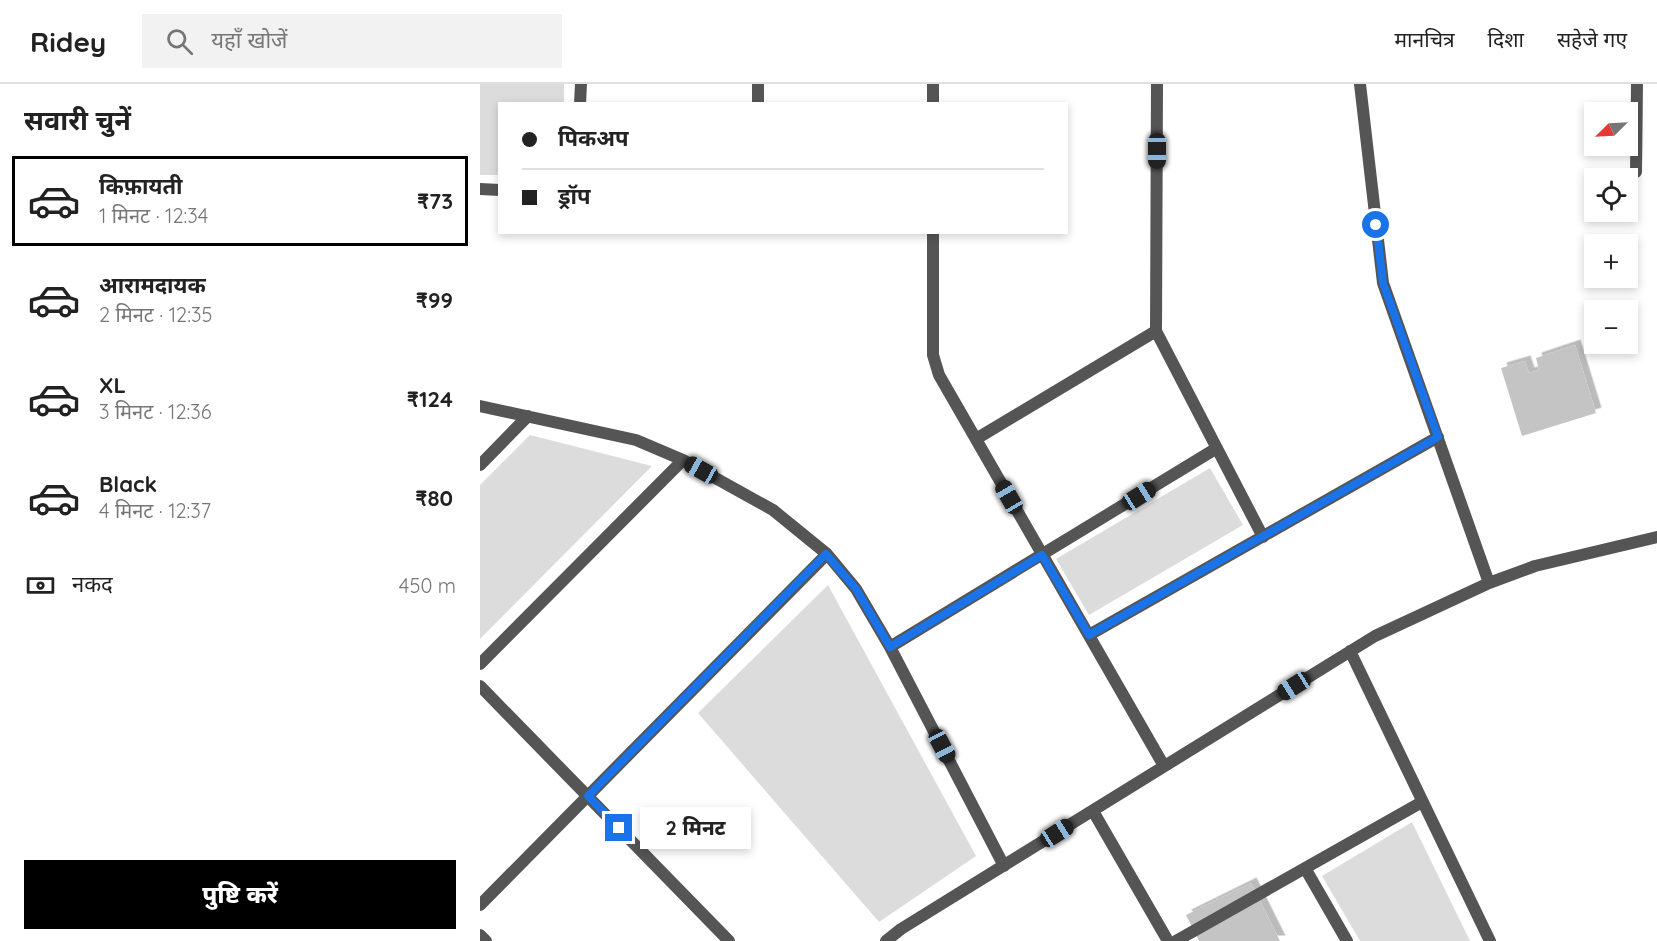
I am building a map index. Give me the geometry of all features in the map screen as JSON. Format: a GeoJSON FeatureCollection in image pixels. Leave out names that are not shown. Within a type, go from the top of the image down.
{"type":"FeatureCollection","features":[{"type":"Feature","properties":{"kind":"street"},"geometry":{"type":"LineString","coordinates":[[580,84],[580,102]]}},
{"type":"Feature","properties":{"kind":"street"},"geometry":{"type":"LineString","coordinates":[[758,84],[758,102]]}},
{"type":"Feature","properties":{"kind":"street"},"geometry":{"type":"LineString","coordinates":[[933,84],[933,102]]}},
{"type":"Feature","properties":{"kind":"street"},"geometry":{"type":"LineString","coordinates":[[1157,84],[1156,331],[1263,537]]}},
{"type":"Feature","properties":{"kind":"street"},"geometry":{"type":"LineString","coordinates":[[1360,84],[1383,283],[1490,583]]}},
{"type":"Feature","properties":{"kind":"street"},"geometry":{"type":"LineString","coordinates":[[1636,168],[1637,84]]}},
{"type":"Feature","properties":{"kind":"street"},"geometry":{"type":"LineString","coordinates":[[480,189],[498,190]]}},
{"type":"Feature","properties":{"kind":"street"},"geometry":{"type":"LineString","coordinates":[[933,234],[933,355],[939,375],[1164,766]]}},
{"type":"Feature","properties":{"kind":"street"},"geometry":{"type":"LineString","coordinates":[[976,439],[1156,331]]}},
{"type":"Feature","properties":{"kind":"street"},"geometry":{"type":"LineString","coordinates":[[480,406],[636,440],[683,460],[773,510],[826,554],[856,589],[890,647],[1004,866]]}},
{"type":"Feature","properties":{"kind":"street"},"geometry":{"type":"LineString","coordinates":[[480,465],[528,416]]}},
{"type":"Feature","properties":{"kind":"street"},"geometry":{"type":"LineString","coordinates":[[1089,635],[1438,437]]}},
{"type":"Feature","properties":{"kind":"street"},"geometry":{"type":"LineString","coordinates":[[890,647],[1217,448]]}},
{"type":"Feature","properties":{"kind":"street"},"geometry":{"type":"LineString","coordinates":[[480,664],[683,460]]}},
{"type":"Feature","properties":{"kind":"street"},"geometry":{"type":"LineString","coordinates":[[886,941],[901,929],[1375,636],[1490,583],[1535,566],[1657,537]]}},
{"type":"Feature","properties":{"kind":"street"},"geometry":{"type":"LineString","coordinates":[[480,905],[826,554]]}},
{"type":"Feature","properties":{"kind":"street"},"geometry":{"type":"LineString","coordinates":[[1350,651],[1490,941]]}},
{"type":"Feature","properties":{"kind":"street"},"geometry":{"type":"LineString","coordinates":[[480,686],[729,941]]}},
{"type":"Feature","properties":{"kind":"street"},"geometry":{"type":"LineString","coordinates":[[1176,941],[1422,802]]}},
{"type":"Feature","properties":{"kind":"street"},"geometry":{"type":"LineString","coordinates":[[1093,811],[1168,941]]}},
{"type":"Feature","properties":{"kind":"street"},"geometry":{"type":"LineString","coordinates":[[1305,868],[1347,941]]}},
{"type":"Feature","properties":{"kind":"street"},"geometry":{"type":"LineString","coordinates":[[480,935],[486,941]]}},
{"type":"Feature","properties":{"kind":"shaded area"},"geometry":{"type":"Polygon","coordinates":[[[480,84],[564,84],[564,102],[498,102],[498,175],[480,175],[480,84]]]}},
{"type":"Feature","properties":{"kind":"shaded area"},"geometry":{"type":"Polygon","coordinates":[[[530,435],[652,466],[480,639],[480,485],[530,435]]]}},
{"type":"Feature","properties":{"kind":"shaded area"},"geometry":{"type":"Polygon","coordinates":[[[1210,468],[1243,525],[1089,615],[1056,559],[1210,468]]]}},
{"type":"Feature","properties":{"kind":"shaded area"},"geometry":{"type":"Polygon","coordinates":[[[828,585],[976,856],[879,922],[698,713],[828,585]]]}},
{"type":"Feature","properties":{"kind":"shaded area"},"geometry":{"type":"Polygon","coordinates":[[[1412,822],[1470,941],[1360,941],[1322,876],[1412,822]]]}},
{"type":"Feature","properties":{"kind":"building"},"geometry":{"type":"Polygon","coordinates":[[[1575,345],[1596,413],[1522,436],[1501,368],[1525,361],[1529,373],[1539,370],[1536,358],[1575,345]]]}},
{"type":"Feature","properties":{"kind":"building"},"geometry":{"type":"Polygon","coordinates":[[[1251,883],[1280,941],[1199,941],[1186,915],[1251,883]]]}},
{"type":"Feature","properties":{"kind":"route"},"geometry":{"type":"LineString","coordinates":[[619,828],[588,796],[826,554],[856,589],[890,647],[1042,555],[1089,635],[1438,437],[1383,283],[1376,225]]}}]}
